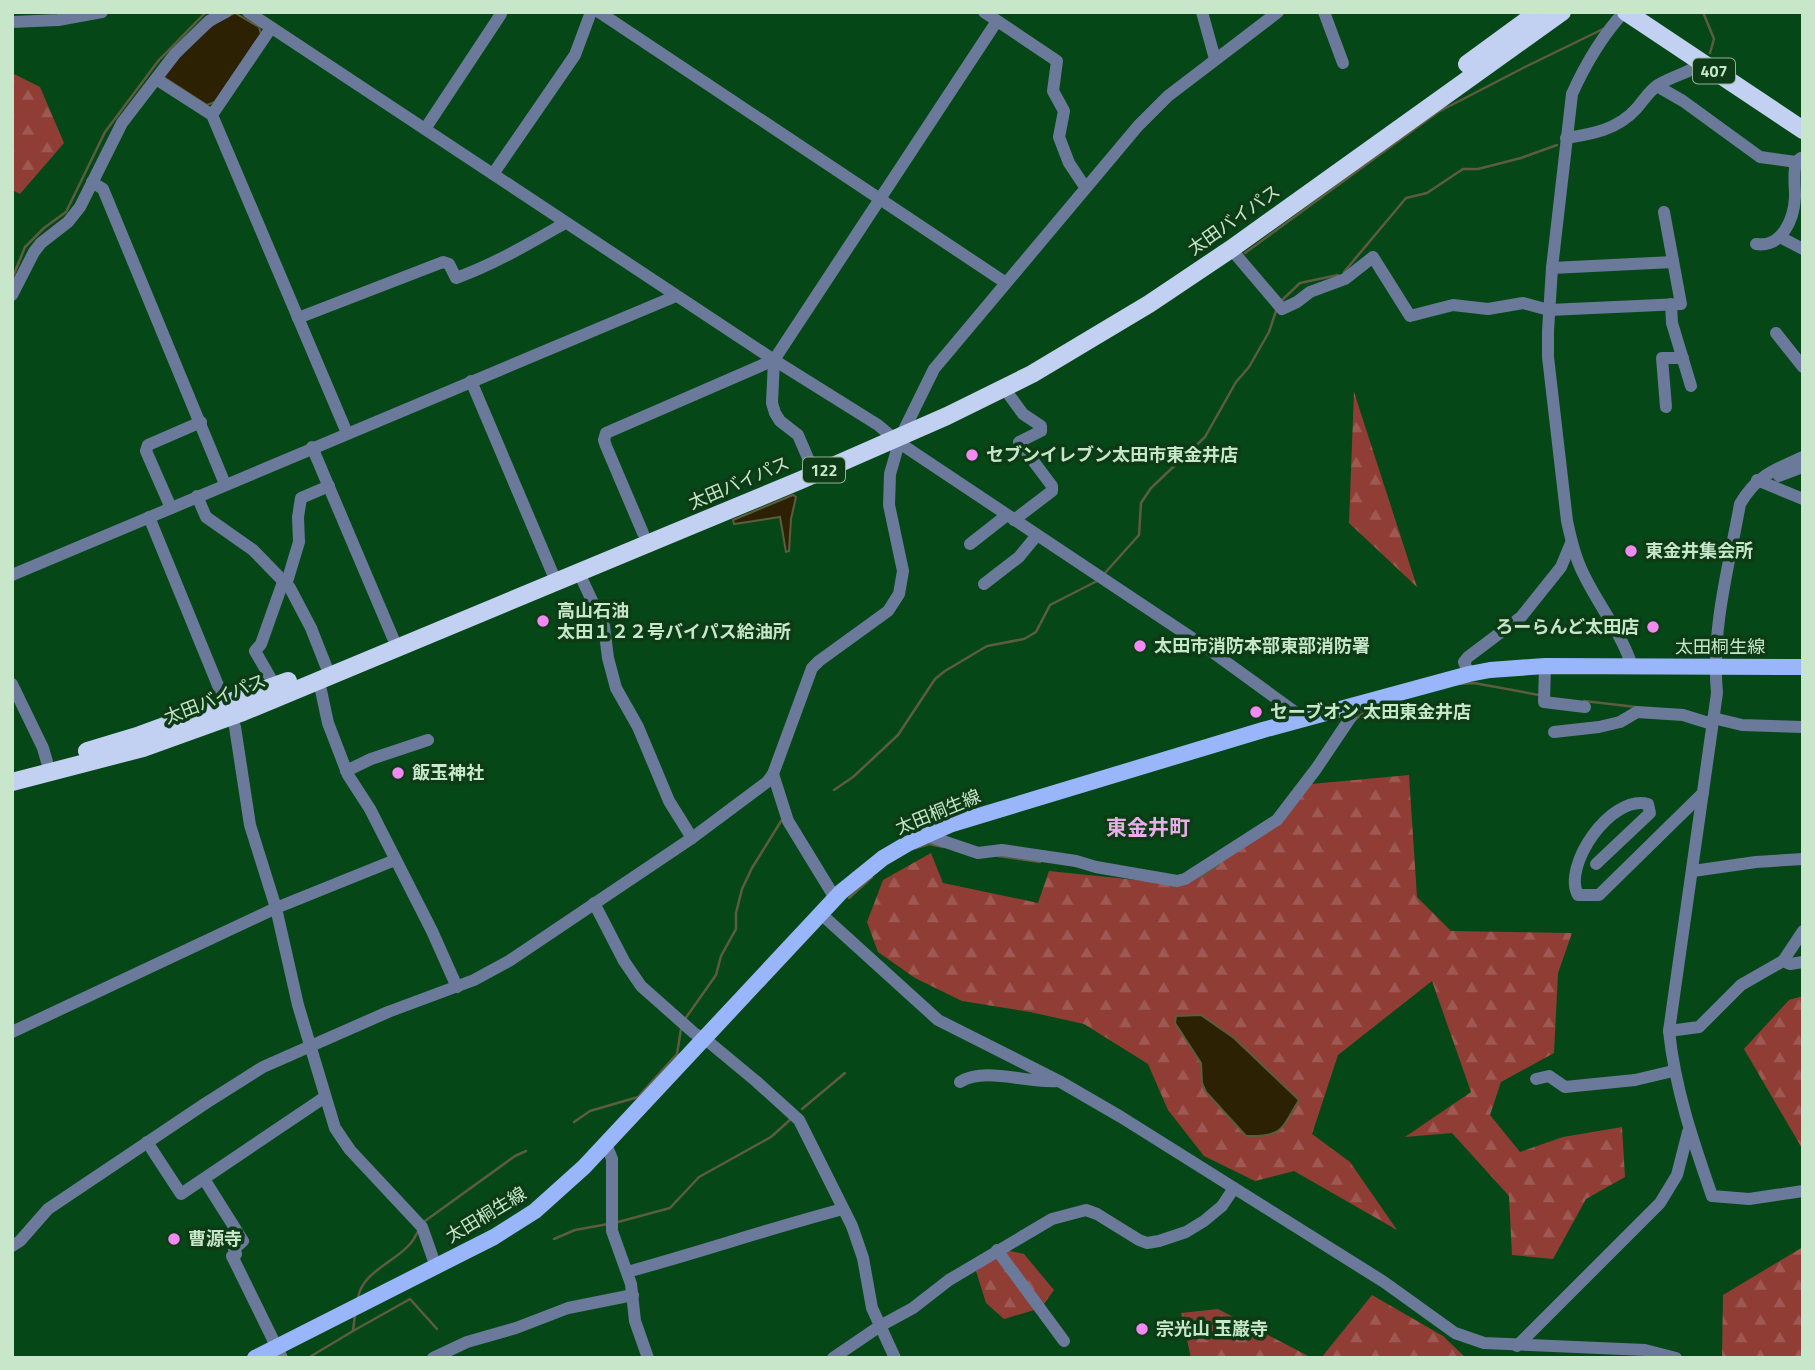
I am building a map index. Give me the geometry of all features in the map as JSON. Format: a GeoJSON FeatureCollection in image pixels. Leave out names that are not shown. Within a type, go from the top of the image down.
{"type":"FeatureCollection","features":[{"type":"Feature","properties":{"kind":"highway","name":"太田バイパス"},"geometry":{"type":"LineString","coordinates":[[12,770],[230,710],[275,686],[322,673],[393,638],[810,463],[898,433],[1027,364],[1144,295],[1538,12]]}},
{"type":"Feature","properties":{"kind":"highway","name":"太田バイパス"},"geometry":{"type":"LineString","coordinates":[[12,782],[144,748],[230,710],[579,573],[1004,388],[1116,326],[1231,248],[1562,12]]}},
{"type":"Feature","properties":{"kind":"highway","name":"407"},"geometry":{"type":"LineString","coordinates":[[1625,12],[1803,130]]}},
{"type":"Feature","properties":{"kind":"main road","name":"太田桐生線"},"geometry":{"type":"LineString","coordinates":[[256,1358],[280,1352],[494,1237],[535,1211],[606,1144],[835,898],[883,858],[925,835],[1003,807],[1469,674],[1545,666],[1803,667]]}},
{"type":"Feature","properties":{"kind":"street"},"geometry":{"type":"LineString","coordinates":[[12,22],[58,20],[102,12]]}},
{"type":"Feature","properties":{"kind":"street"},"geometry":{"type":"LineString","coordinates":[[12,295],[34,252],[41,243],[68,222],[80,207],[122,123],[195,33],[226,12]]}},
{"type":"Feature","properties":{"kind":"street"},"geometry":{"type":"LineString","coordinates":[[248,12],[774,360],[898,433],[1010,517],[1204,646],[1302,716]]}},
{"type":"Feature","properties":{"kind":"street"},"geometry":{"type":"LineString","coordinates":[[493,174],[575,54],[591,12]]}},
{"type":"Feature","properties":{"kind":"street"},"geometry":{"type":"LineString","coordinates":[[599,12],[1006,283]]}},
{"type":"Feature","properties":{"kind":"street"},"geometry":{"type":"LineString","coordinates":[[984,12],[1057,61],[1053,91],[1064,111],[1059,137],[1069,163],[1085,187]]}},
{"type":"Feature","properties":{"kind":"street"},"geometry":{"type":"LineString","coordinates":[[1202,12],[1215,59]]}},
{"type":"Feature","properties":{"kind":"street"},"geometry":{"type":"LineString","coordinates":[[12,1245],[20,1241],[48,1209],[263,1067],[388,1012],[457,987],[509,961],[692,838],[745,799],[773,774],[813,668],[818,661],[888,611],[899,594],[903,571],[892,525],[889,489],[898,433],[934,369],[1138,126],[1168,96],[1278,12]]}},
{"type":"Feature","properties":{"kind":"street"},"geometry":{"type":"LineString","coordinates":[[1324,12],[1343,63]]}},
{"type":"Feature","properties":{"kind":"street"},"geometry":{"type":"LineString","coordinates":[[1625,12],[1613,25],[1580,76],[1572,94],[1552,268],[1548,357],[1567,521],[1572,543],[1583,574],[1627,651],[1632,666]]}},
{"type":"Feature","properties":{"kind":"street"},"geometry":{"type":"LineString","coordinates":[[425,129],[501,14]]}},
{"type":"Feature","properties":{"kind":"street"},"geometry":{"type":"LineString","coordinates":[[810,463],[798,435],[780,421],[775,413],[772,403],[774,360],[998,21]]}},
{"type":"Feature","properties":{"kind":"street"},"geometry":{"type":"LineString","coordinates":[[212,115],[271,28]]}},
{"type":"Feature","properties":{"kind":"street"},"geometry":{"type":"LineString","coordinates":[[1566,138],[1596,133],[1611,127],[1625,119],[1637,108],[1645,95],[1657,86],[1703,63]]}},
{"type":"Feature","properties":{"kind":"street"},"geometry":{"type":"LineString","coordinates":[[156,79],[212,115],[347,433]]}},
{"type":"Feature","properties":{"kind":"street"},"geometry":{"type":"LineString","coordinates":[[1657,86],[1683,101],[1760,157],[1799,160],[1794,202],[1780,237],[1768,244],[1756,244]]}},
{"type":"Feature","properties":{"kind":"street"},"geometry":{"type":"LineString","coordinates":[[92,182],[103,189],[225,484]]}},
{"type":"Feature","properties":{"kind":"street"},"geometry":{"type":"LineString","coordinates":[[1231,248],[1282,309],[1310,292],[1345,279],[1373,257],[1410,316],[1453,304],[1488,309],[1523,303],[1549,310],[1681,304],[1664,212]]}},
{"type":"Feature","properties":{"kind":"street"},"geometry":{"type":"LineString","coordinates":[[298,318],[443,262],[449,264],[456,278],[506,257],[565,223]]}},
{"type":"Feature","properties":{"kind":"street"},"geometry":{"type":"LineString","coordinates":[[1780,237],[1803,248]]}},
{"type":"Feature","properties":{"kind":"street"},"geometry":{"type":"LineString","coordinates":[[1552,268],[1673,262]]}},
{"type":"Feature","properties":{"kind":"street"},"geometry":{"type":"LineString","coordinates":[[12,575],[676,296]]}},
{"type":"Feature","properties":{"kind":"street"},"geometry":{"type":"LineString","coordinates":[[1671,304],[1672,323],[1692,386]]}},
{"type":"Feature","properties":{"kind":"street"},"geometry":{"type":"LineString","coordinates":[[1776,333],[1803,367]]}},
{"type":"Feature","properties":{"kind":"street"},"geometry":{"type":"LineString","coordinates":[[1666,407],[1662,358],[1683,358]]}},
{"type":"Feature","properties":{"kind":"street"},"geometry":{"type":"LineString","coordinates":[[643,533],[606,446],[606,433],[774,360]]}},
{"type":"Feature","properties":{"kind":"street"},"geometry":{"type":"LineString","coordinates":[[471,381],[552,572]]}},
{"type":"Feature","properties":{"kind":"street"},"geometry":{"type":"LineString","coordinates":[[970,544],[1052,491],[1052,486],[1019,442],[1041,431],[1041,426],[1023,414],[1004,388]]}},
{"type":"Feature","properties":{"kind":"street"},"geometry":{"type":"LineString","coordinates":[[170,508],[146,451],[148,445],[201,422]]}},
{"type":"Feature","properties":{"kind":"street"},"geometry":{"type":"LineString","coordinates":[[312,447],[393,638]]}},
{"type":"Feature","properties":{"kind":"street"},"geometry":{"type":"LineString","coordinates":[[1803,457],[1750,486],[1740,504],[1716,637],[1714,667],[1717,693],[1669,1031],[1673,1070],[1688,1129],[1713,1196],[1749,1199],[1803,1191]]}},
{"type":"Feature","properties":{"kind":"street"},"geometry":{"type":"LineString","coordinates":[[1760,481],[1803,467]]}},
{"type":"Feature","properties":{"kind":"street"},"geometry":{"type":"LineString","coordinates":[[1760,481],[1803,499]]}},
{"type":"Feature","properties":{"kind":"street"},"geometry":{"type":"LineString","coordinates":[[275,686],[256,651],[299,542],[298,517],[301,498],[329,486]]}},
{"type":"Feature","properties":{"kind":"street"},"geometry":{"type":"LineString","coordinates":[[197,496],[206,517],[253,550],[285,583],[311,628],[322,673],[328,723],[346,771],[370,809],[432,931],[457,987]]}},
{"type":"Feature","properties":{"kind":"street"},"geometry":{"type":"LineString","coordinates":[[149,517],[230,710],[240,750],[250,825],[276,908],[298,1006],[339,1136],[421,1225],[436,1267]]}},
{"type":"Feature","properties":{"kind":"street"},"geometry":{"type":"LineString","coordinates":[[984,584],[1019,556],[1037,535]]}},
{"type":"Feature","properties":{"kind":"street"},"geometry":{"type":"LineString","coordinates":[[1469,674],[1464,662],[1521,618],[1561,567],[1572,543]]}},
{"type":"Feature","properties":{"kind":"street"},"geometry":{"type":"LineString","coordinates":[[579,573],[604,626],[608,658],[616,688],[638,727],[663,789],[692,838]]}},
{"type":"Feature","properties":{"kind":"street"},"geometry":{"type":"LineString","coordinates":[[1545,666],[1544,702],[1585,706]]}},
{"type":"Feature","properties":{"kind":"street"},"geometry":{"type":"LineString","coordinates":[[12,684],[47,762]]}},
{"type":"Feature","properties":{"kind":"street"},"geometry":{"type":"LineString","coordinates":[[925,835],[978,853],[1002,850],[1177,881],[1185,879],[1277,820],[1316,769],[1357,704]]}},
{"type":"Feature","properties":{"kind":"street"},"geometry":{"type":"LineString","coordinates":[[1554,732],[1620,722],[1637,712],[1683,715],[1741,725],[1803,727]]}},
{"type":"Feature","properties":{"kind":"street"},"geometry":{"type":"LineString","coordinates":[[346,771],[371,759],[428,740]]}},
{"type":"Feature","properties":{"kind":"street"},"geometry":{"type":"LineString","coordinates":[[773,774],[788,821],[835,898]]}},
{"type":"Feature","properties":{"kind":"street"},"geometry":{"type":"LineString","coordinates":[[1596,864],[1650,813],[1648,804],[1638,801],[1615,810],[1596,830],[1576,872],[1574,889],[1578,895],[1599,895],[1703,793]]}},
{"type":"Feature","properties":{"kind":"street"},"geometry":{"type":"LineString","coordinates":[[1693,872],[1756,862],[1803,859]]}},
{"type":"Feature","properties":{"kind":"street"},"geometry":{"type":"LineString","coordinates":[[12,1032],[276,908],[395,860]]}},
{"type":"Feature","properties":{"kind":"street"},"geometry":{"type":"LineString","coordinates":[[594,903],[624,961],[641,986],[794,1114],[801,1123],[852,1226],[863,1258],[872,1308],[895,1358]]}},
{"type":"Feature","properties":{"kind":"street"},"geometry":{"type":"LineString","coordinates":[[820,913],[919,1006],[938,1020],[1059,1081],[1121,1117],[1384,1282],[1455,1332],[1484,1343],[1645,1350],[1676,1358]]}},
{"type":"Feature","properties":{"kind":"street"},"geometry":{"type":"LineString","coordinates":[[1669,1031],[1699,1027],[1741,985],[1783,961],[1803,931]]}},
{"type":"Feature","properties":{"kind":"street"},"geometry":{"type":"LineString","coordinates":[[1783,961],[1790,964],[1803,962]]}},
{"type":"Feature","properties":{"kind":"street"},"geometry":{"type":"LineString","coordinates":[[1536,1079],[1549,1076],[1565,1087],[1635,1080],[1673,1070]]}},
{"type":"Feature","properties":{"kind":"street"},"geometry":{"type":"LineString","coordinates":[[960,1082],[977,1075],[1042,1083],[1059,1081]]}},
{"type":"Feature","properties":{"kind":"street"},"geometry":{"type":"LineString","coordinates":[[147,1142],[181,1194],[325,1097]]}},
{"type":"Feature","properties":{"kind":"street"},"geometry":{"type":"LineString","coordinates":[[1517,1346],[1660,1203],[1678,1175],[1686,1149],[1688,1129]]}},
{"type":"Feature","properties":{"kind":"street"},"geometry":{"type":"LineString","coordinates":[[606,1144],[612,1159],[611,1224],[633,1295],[635,1321],[648,1358]]}},
{"type":"Feature","properties":{"kind":"street"},"geometry":{"type":"LineString","coordinates":[[204,1179],[243,1241],[234,1249],[236,1254],[232,1256],[280,1352]]}},
{"type":"Feature","properties":{"kind":"street"},"geometry":{"type":"LineString","coordinates":[[833,1358],[880,1326],[913,1308],[949,1280],[1041,1223],[1081,1210],[1097,1214],[1147,1243],[1186,1232],[1204,1221],[1222,1206],[1234,1188]]}},
{"type":"Feature","properties":{"kind":"street"},"geometry":{"type":"LineString","coordinates":[[627,1272],[843,1209]]}},
{"type":"Feature","properties":{"kind":"street"},"geometry":{"type":"LineString","coordinates":[[998,1250],[1064,1341]]}},
{"type":"Feature","properties":{"kind":"street"},"geometry":{"type":"LineString","coordinates":[[433,1358],[467,1342],[516,1328],[568,1308],[633,1295]]}},
{"type":"Feature","properties":{"kind":"green space"},"geometry":{"type":"Polygon","coordinates":[[[12,73],[40,87],[64,143],[20,194],[12,190],[12,73]]]}},
{"type":"Feature","properties":{"kind":"green space"},"geometry":{"type":"Polygon","coordinates":[[[1354,392],[1417,587],[1349,523],[1354,392]]]}},
{"type":"Feature","properties":{"kind":"green space"},"geometry":{"type":"Polygon","coordinates":[[[1409,775],[1417,897],[1451,931],[1572,933],[1558,973],[1554,1053],[1501,1082],[1490,1115],[1520,1152],[1563,1137],[1622,1127],[1625,1177],[1586,1199],[1553,1259],[1512,1255],[1509,1196],[1452,1133],[1405,1137],[1471,1092],[1432,981],[1338,1055],[1312,1134],[1350,1162],[1397,1230],[1294,1171],[1255,1181],[1204,1156],[1168,1110],[1148,1064],[1084,1024],[962,1001],[915,978],[878,952],[867,922],[883,880],[931,853],[943,883],[1038,903],[1049,871],[1185,885],[1280,822],[1311,784],[1409,775]]]}},
{"type":"Feature","properties":{"kind":"green space"},"geometry":{"type":"Polygon","coordinates":[[[1803,996],[1803,1150],[1744,1049],[1789,1000],[1803,996]]]}},
{"type":"Feature","properties":{"kind":"green space"},"geometry":{"type":"Polygon","coordinates":[[[1803,1247],[1803,1358],[1722,1358],[1723,1295],[1803,1247]]]}},
{"type":"Feature","properties":{"kind":"green space"},"geometry":{"type":"Polygon","coordinates":[[[1006,1250],[1024,1254],[1054,1290],[1041,1308],[1004,1319],[986,1303],[976,1271],[1006,1250]]]}},
{"type":"Feature","properties":{"kind":"green space"},"geometry":{"type":"Polygon","coordinates":[[[1372,1295],[1443,1336],[1466,1358],[1321,1358],[1372,1295]]]}},
{"type":"Feature","properties":{"kind":"green space"},"geometry":{"type":"Polygon","coordinates":[[[1218,1309],[1312,1358],[1191,1358],[1181,1313],[1218,1309]]]}},
{"type":"Feature","properties":{"kind":"shaded area"},"geometry":{"type":"Polygon","coordinates":[[[235,13],[259,27],[261,34],[215,102],[207,105],[162,76],[204,31],[235,13]]]}},
{"type":"Feature","properties":{"kind":"shaded area"},"geometry":{"type":"Polygon","coordinates":[[[793,495],[796,497],[791,519],[789,551],[786,552],[780,517],[734,524],[733,520],[793,495]]]}},
{"type":"Feature","properties":{"kind":"shaded area"},"geometry":{"type":"Polygon","coordinates":[[[1201,1015],[1234,1038],[1299,1100],[1280,1130],[1267,1135],[1246,1136],[1206,1092],[1202,1083],[1201,1063],[1175,1023],[1176,1016],[1201,1015]]]}},
{"type":"Feature","properties":{"kind":"waterway"},"geometry":{"type":"LineString","coordinates":[[12,279],[25,247],[44,228],[66,212],[105,132],[159,60],[206,12]]}},
{"type":"Feature","properties":{"kind":"waterway"},"geometry":{"type":"LineString","coordinates":[[1703,12],[1714,39],[1710,53]]}},
{"type":"Feature","properties":{"kind":"waterway"},"geometry":{"type":"LineString","coordinates":[[1245,253],[1438,112],[1603,29]]}},
{"type":"Feature","properties":{"kind":"waterway"},"geometry":{"type":"LineString","coordinates":[[1344,272],[1406,198],[1427,193],[1463,169],[1478,169],[1557,145]]}},
{"type":"Feature","properties":{"kind":"waterway"},"geometry":{"type":"LineString","coordinates":[[1280,302],[1300,283],[1338,275]]}},
{"type":"Feature","properties":{"kind":"waterway"},"geometry":{"type":"LineString","coordinates":[[1104,574],[1139,535],[1141,503],[1151,488],[1205,437],[1236,382],[1249,367],[1269,332],[1277,308]]}},
{"type":"Feature","properties":{"kind":"waterway"},"geometry":{"type":"LineString","coordinates":[[834,790],[853,777],[898,735],[935,679],[945,671],[987,646],[1024,639],[1036,632],[1050,605],[1097,581]]}},
{"type":"Feature","properties":{"kind":"waterway"},"geometry":{"type":"LineString","coordinates":[[1459,684],[1474,683],[1539,695]]}},
{"type":"Feature","properties":{"kind":"waterway"},"geometry":{"type":"LineString","coordinates":[[1584,701],[1636,707]]}},
{"type":"Feature","properties":{"kind":"waterway"},"geometry":{"type":"LineString","coordinates":[[1355,720],[1369,708]]}},
{"type":"Feature","properties":{"kind":"waterway"},"geometry":{"type":"LineString","coordinates":[[685,1019],[716,975],[721,956],[736,929],[736,913],[742,889],[783,818]]}},
{"type":"Feature","properties":{"kind":"waterway"},"geometry":{"type":"LineString","coordinates":[[916,848],[929,844],[943,847]]}},
{"type":"Feature","properties":{"kind":"waterway"},"geometry":{"type":"LineString","coordinates":[[998,856],[1040,862]]}},
{"type":"Feature","properties":{"kind":"waterway"},"geometry":{"type":"LineString","coordinates":[[1200,877],[1218,865]]}},
{"type":"Feature","properties":{"kind":"waterway"},"geometry":{"type":"LineString","coordinates":[[849,898],[872,877]]}},
{"type":"Feature","properties":{"kind":"waterway"},"geometry":{"type":"LineString","coordinates":[[574,1122],[590,1111],[638,1097],[677,1054],[681,1029]]}},
{"type":"Feature","properties":{"kind":"waterway"},"geometry":{"type":"LineString","coordinates":[[802,1109],[845,1073]]}},
{"type":"Feature","properties":{"kind":"waterway"},"geometry":{"type":"LineString","coordinates":[[618,1222],[670,1208],[699,1177],[771,1137],[792,1118]]}},
{"type":"Feature","properties":{"kind":"waterway"},"geometry":{"type":"LineString","coordinates":[[425,1221],[515,1156],[526,1151]]}},
{"type":"Feature","properties":{"kind":"waterway"},"geometry":{"type":"LineString","coordinates":[[554,1239],[575,1230],[608,1224]]}},
{"type":"Feature","properties":{"kind":"waterway"},"geometry":{"type":"LineString","coordinates":[[358,1298],[372,1274],[404,1250],[419,1230]]}},
{"type":"Feature","properties":{"kind":"waterway"},"geometry":{"type":"LineString","coordinates":[[353,1331],[410,1299],[437,1329]]}},
{"type":"Feature","properties":{"kind":"waterway"},"geometry":{"type":"LineString","coordinates":[[308,1358],[353,1331],[355,1315]]}},
{"type":"Feature","properties":{"kind":"place","name":"セブンイレブン太田市東金井店"},"geometry":{"type":"Point","coordinates":[972,455]}},
{"type":"Feature","properties":{"kind":"place","name":"東金井集会所"},"geometry":{"type":"Point","coordinates":[1631,551]}},
{"type":"Feature","properties":{"kind":"place","name":"高山石油 太田１２２号バイパス給油所"},"geometry":{"type":"Point","coordinates":[543,621]}},
{"type":"Feature","properties":{"kind":"place","name":"ろーらんど太田店"},"geometry":{"type":"Point","coordinates":[1653,627]}},
{"type":"Feature","properties":{"kind":"place","name":"太田市消防本部東部消防署"},"geometry":{"type":"Point","coordinates":[1140,646]}},
{"type":"Feature","properties":{"kind":"place","name":"セーブオン 太田東金井店"},"geometry":{"type":"Point","coordinates":[1256,712]}},
{"type":"Feature","properties":{"kind":"place","name":"飯玉神社"},"geometry":{"type":"Point","coordinates":[398,773]}},
{"type":"Feature","properties":{"kind":"place","name":"曹源寺"},"geometry":{"type":"Point","coordinates":[174,1239]}},
{"type":"Feature","properties":{"kind":"place","name":"宗光山 玉巌寺"},"geometry":{"type":"Point","coordinates":[1142,1329]}},
{"type":"Feature","properties":{"kind":"district","name":"東金井町"},"geometry":{"type":"Point","coordinates":[1148,828]}}]}
